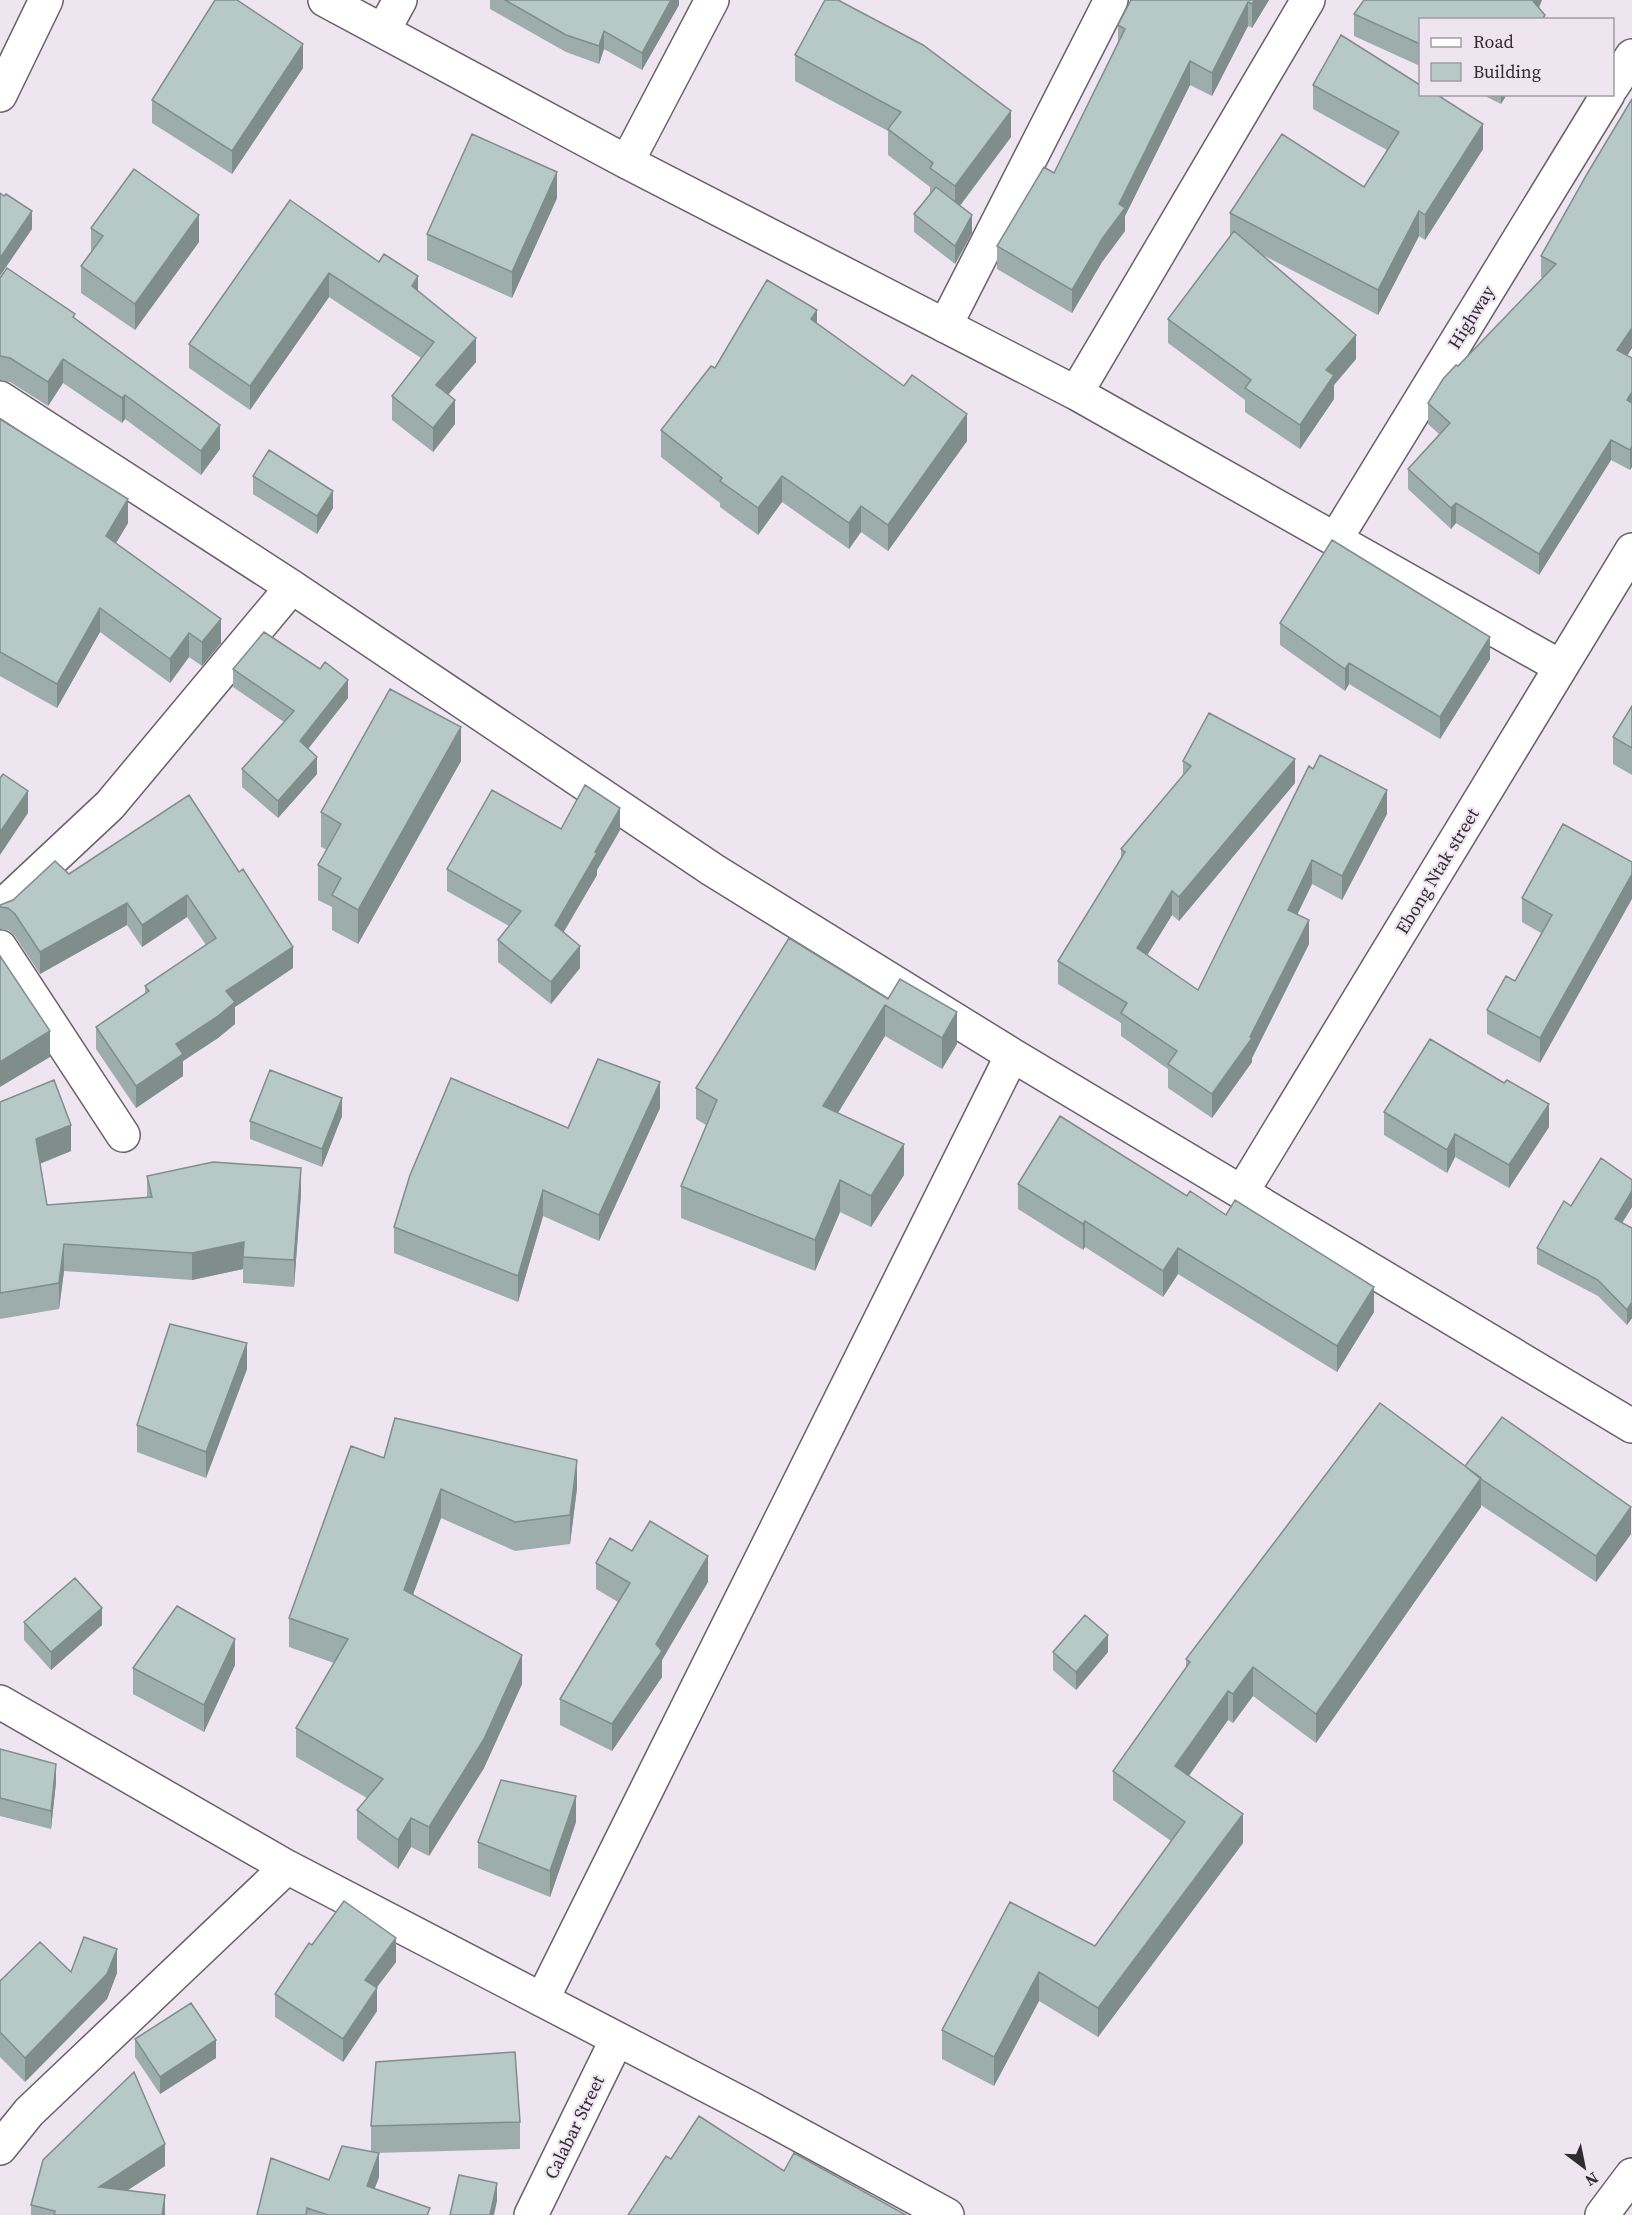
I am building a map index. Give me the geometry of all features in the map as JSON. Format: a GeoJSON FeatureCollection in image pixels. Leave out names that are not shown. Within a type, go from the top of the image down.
{"type":"FeatureCollection","features":[{"type":"Feature","properties":{"kind":"main road"},"geometry":{"type":"LineString","coordinates":[[0,95],[46,0]]}},
{"type":"Feature","properties":{"kind":"main road"},"geometry":{"type":"LineString","coordinates":[[325,0],[627,162],[1076,393],[1561,667]]}},
{"type":"Feature","properties":{"kind":"main road"},"geometry":{"type":"LineString","coordinates":[[383,31],[400,0]]}},
{"type":"Feature","properties":{"kind":"main road"},"geometry":{"type":"LineString","coordinates":[[627,162],[712,0]]}},
{"type":"Feature","properties":{"kind":"main road"},"geometry":{"type":"LineString","coordinates":[[945,326],[1111,0]]}},
{"type":"Feature","properties":{"kind":"main road"},"geometry":{"type":"LineString","coordinates":[[1076,393],[1308,0]]}},
{"type":"Feature","properties":{"kind":"main road"},"geometry":{"type":"LineString","coordinates":[[1614,84],[1632,56]]}},
{"type":"Feature","properties":{"kind":"main road","name":"Highway"},"geometry":{"type":"LineString","coordinates":[[1335,540],[1607,96]]}},
{"type":"Feature","properties":{"kind":"main road"},"geometry":{"type":"LineString","coordinates":[[0,398],[292,587],[713,870],[1012,1055],[1242,1192],[1628,1414]]}},
{"type":"Feature","properties":{"kind":"main road","name":"Ebong Ntak street"},"geometry":{"type":"LineString","coordinates":[[1242,1192],[1632,550]]}},
{"type":"Feature","properties":{"kind":"main road"},"geometry":{"type":"LineString","coordinates":[[0,908],[110,805],[292,587]]}},
{"type":"Feature","properties":{"kind":"main road"},"geometry":{"type":"LineString","coordinates":[[0,947],[123,1136]]}},
{"type":"Feature","properties":{"kind":"main road"},"geometry":{"type":"LineString","coordinates":[[542,2000],[1012,1055]]}},
{"type":"Feature","properties":{"kind":"main road"},"geometry":{"type":"LineString","coordinates":[[0,1702],[287,1867],[750,2108],[947,2215]]}},
{"type":"Feature","properties":{"kind":"main road"},"geometry":{"type":"LineString","coordinates":[[0,2148],[29,2112],[287,1867]]}},
{"type":"Feature","properties":{"kind":"main road","name":"Calabar Street"},"geometry":{"type":"LineString","coordinates":[[531,2215],[617,2039]]}},
{"type":"Feature","properties":{"kind":"main road"},"geometry":{"type":"LineString","coordinates":[[1602,2215],[1632,2175]]}},
{"type":"Feature","properties":{"kind":"building"},"geometry":{"type":"Polygon","coordinates":[[[215,0],[237,0],[303,44],[232,151],[152,100],[215,0]]]}},
{"type":"Feature","properties":{"kind":"building"},"geometry":{"type":"Polygon","coordinates":[[[505,0],[671,0],[642,53],[604,31],[599,46],[566,35],[505,0]]]}},
{"type":"Feature","properties":{"kind":"building"},"geometry":{"type":"Polygon","coordinates":[[[825,0],[838,0],[923,45],[1011,111],[955,186],[930,168],[933,163],[888,129],[901,112],[795,55],[825,0]]]}},
{"type":"Feature","properties":{"kind":"building"},"geometry":{"type":"Polygon","coordinates":[[[1131,0],[1255,0],[1252,4],[1248,2],[1212,73],[1190,61],[1119,204],[1125,208],[1102,239],[1072,290],[997,246],[1044,167],[1054,173],[1125,29],[1118,25],[1131,0]]]}},
{"type":"Feature","properties":{"kind":"building"},"geometry":{"type":"Polygon","coordinates":[[[1364,0],[1533,0],[1545,15],[1543,18],[1419,18],[1419,44],[1354,14],[1364,0]]]}},
{"type":"Feature","properties":{"kind":"building"},"geometry":{"type":"Polygon","coordinates":[[[1341,35],[1419,84],[1419,96],[1439,96],[1483,124],[1425,215],[1419,211],[1378,290],[1230,213],[1282,134],[1364,187],[1399,132],[1313,85],[1341,35]]]}},
{"type":"Feature","properties":{"kind":"building"},"geometry":{"type":"Polygon","coordinates":[[[1632,99],[1632,328],[1617,350],[1632,358],[1632,392],[1627,400],[1632,403],[1632,446],[1630,450],[1611,440],[1539,554],[1456,503],[1451,508],[1408,469],[1450,423],[1428,403],[1443,379],[1556,264],[1541,256],[1632,99]]]}},
{"type":"Feature","properties":{"kind":"building"},"geometry":{"type":"Polygon","coordinates":[[[472,134],[557,172],[512,272],[427,234],[472,134]]]}},
{"type":"Feature","properties":{"kind":"building"},"geometry":{"type":"Polygon","coordinates":[[[134,169],[199,215],[135,304],[81,266],[103,236],[91,228],[134,169]]]}},
{"type":"Feature","properties":{"kind":"building"},"geometry":{"type":"Polygon","coordinates":[[[936,187],[972,215],[955,246],[914,214],[936,187]]]}},
{"type":"Feature","properties":{"kind":"building"},"geometry":{"type":"Polygon","coordinates":[[[0,193],[4,196],[6,194],[32,211],[0,258],[0,193]]]}},
{"type":"Feature","properties":{"kind":"building"},"geometry":{"type":"Polygon","coordinates":[[[290,200],[379,262],[384,254],[418,276],[412,286],[476,338],[436,385],[455,400],[433,428],[392,396],[434,342],[329,273],[250,386],[189,344],[290,200]]]}},
{"type":"Feature","properties":{"kind":"building"},"geometry":{"type":"Polygon","coordinates":[[[1234,231],[1356,335],[1326,370],[1334,375],[1300,425],[1245,388],[1251,380],[1168,319],[1234,231]]]}},
{"type":"Feature","properties":{"kind":"building"},"geometry":{"type":"Polygon","coordinates":[[[7,268],[75,314],[73,317],[220,425],[201,451],[125,395],[122,398],[63,359],[48,382],[10,358],[0,356],[0,278],[7,268]]]}},
{"type":"Feature","properties":{"kind":"building"},"geometry":{"type":"Polygon","coordinates":[[[767,280],[817,310],[811,319],[904,386],[912,375],[967,414],[888,525],[861,506],[849,523],[782,476],[758,508],[720,481],[722,478],[661,430],[711,366],[715,368],[767,280]]]}},
{"type":"Feature","properties":{"kind":"building"},"geometry":{"type":"Polygon","coordinates":[[[0,419],[128,499],[106,536],[221,619],[202,642],[189,633],[170,659],[100,608],[57,684],[0,652],[0,419]]]}},
{"type":"Feature","properties":{"kind":"building"},"geometry":{"type":"Polygon","coordinates":[[[269,450],[333,491],[317,516],[253,476],[269,450]]]}},
{"type":"Feature","properties":{"kind":"building"},"geometry":{"type":"Polygon","coordinates":[[[1332,540],[1490,637],[1440,717],[1349,663],[1345,669],[1280,623],[1332,540]]]}},
{"type":"Feature","properties":{"kind":"building"},"geometry":{"type":"Polygon","coordinates":[[[264,632],[320,669],[325,662],[348,680],[300,741],[317,757],[278,801],[242,769],[294,711],[233,669],[264,632]]]}},
{"type":"Feature","properties":{"kind":"building"},"geometry":{"type":"Polygon","coordinates":[[[390,689],[461,727],[358,910],[332,895],[341,878],[318,865],[341,824],[321,812],[390,689]]]}},
{"type":"Feature","properties":{"kind":"building"},"geometry":{"type":"Polygon","coordinates":[[[1632,706],[1632,748],[1613,737],[1632,706]]]}},
{"type":"Feature","properties":{"kind":"building"},"geometry":{"type":"Polygon","coordinates":[[[1209,713],[1295,759],[1179,897],[1172,891],[1137,948],[1198,990],[1309,766],[1313,769],[1320,755],[1387,790],[1342,876],[1312,860],[1288,910],[1309,920],[1250,1037],[1252,1038],[1212,1094],[1168,1064],[1177,1051],[1121,1013],[1127,1003],[1058,961],[1125,852],[1121,849],[1191,766],[1183,761],[1209,713]]]}},
{"type":"Feature","properties":{"kind":"building"},"geometry":{"type":"Polygon","coordinates":[[[3,774],[28,791],[0,832],[0,778],[3,774]]]}},
{"type":"Feature","properties":{"kind":"building"},"geometry":{"type":"Polygon","coordinates":[[[585,785],[620,808],[555,925],[580,946],[551,982],[498,940],[521,911],[447,869],[492,790],[561,829],[585,785]]]}},
{"type":"Feature","properties":{"kind":"building"},"geometry":{"type":"Polygon","coordinates":[[[189,795],[239,872],[243,869],[293,947],[226,991],[235,1002],[176,1044],[183,1054],[136,1086],[96,1027],[149,991],[145,986],[216,938],[187,895],[142,925],[127,903],[40,952],[15,914],[0,905],[13,900],[55,861],[69,874],[189,795]]]}},
{"type":"Feature","properties":{"kind":"building"},"geometry":{"type":"Polygon","coordinates":[[[1563,824],[1632,862],[1632,874],[1540,1038],[1487,1010],[1506,976],[1515,981],[1552,915],[1522,898],[1563,824]]]}},
{"type":"Feature","properties":{"kind":"building"},"geometry":{"type":"Polygon","coordinates":[[[789,938],[888,999],[900,979],[957,1012],[942,1038],[885,1005],[823,1106],[904,1144],[871,1196],[840,1180],[815,1240],[681,1186],[717,1100],[696,1088],[789,938]]]}},
{"type":"Feature","properties":{"kind":"building"},"geometry":{"type":"Polygon","coordinates":[[[0,956],[50,1031],[0,1062],[0,956]]]}},
{"type":"Feature","properties":{"kind":"building"},"geometry":{"type":"Polygon","coordinates":[[[1430,1039],[1504,1083],[1507,1080],[1549,1104],[1509,1165],[1455,1134],[1447,1150],[1384,1112],[1430,1039]]]}},
{"type":"Feature","properties":{"kind":"building"},"geometry":{"type":"Polygon","coordinates":[[[598,1059],[660,1082],[599,1215],[543,1190],[518,1276],[394,1227],[410,1175],[451,1078],[568,1128],[598,1059]]]}},
{"type":"Feature","properties":{"kind":"building"},"geometry":{"type":"Polygon","coordinates":[[[270,1070],[342,1098],[322,1149],[250,1121],[270,1070]]]}},
{"type":"Feature","properties":{"kind":"building"},"geometry":{"type":"Polygon","coordinates":[[[54,1080],[71,1125],[36,1139],[47,1205],[152,1197],[147,1176],[213,1162],[301,1168],[294,1260],[243,1257],[244,1242],[192,1253],[64,1244],[59,1283],[0,1293],[0,1102],[54,1080]]]}},
{"type":"Feature","properties":{"kind":"building"},"geometry":{"type":"Polygon","coordinates":[[[1060,1116],[1187,1196],[1190,1191],[1226,1215],[1235,1200],[1374,1287],[1337,1346],[1178,1248],[1163,1271],[1085,1221],[1083,1224],[1018,1184],[1060,1116]]]}},
{"type":"Feature","properties":{"kind":"building"},"geometry":{"type":"Polygon","coordinates":[[[1601,1158],[1632,1180],[1632,1191],[1615,1219],[1632,1228],[1632,1302],[1627,1310],[1598,1280],[1537,1248],[1564,1201],[1571,1206],[1601,1158]]]}},
{"type":"Feature","properties":{"kind":"building"},"geometry":{"type":"Polygon","coordinates":[[[170,1324],[247,1343],[206,1452],[137,1425],[170,1324]]]}},
{"type":"Feature","properties":{"kind":"building"},"geometry":{"type":"Polygon","coordinates":[[[1380,1403],[1481,1478],[1316,1714],[1253,1667],[1233,1694],[1228,1691],[1175,1766],[1243,1814],[1098,2008],[1039,1972],[994,2057],[942,2030],[1010,1902],[1095,1946],[1185,1822],[1113,1771],[1190,1662],[1186,1659],[1380,1403]]]}},
{"type":"Feature","properties":{"kind":"building"},"geometry":{"type":"Polygon","coordinates":[[[1502,1417],[1631,1507],[1596,1556],[1465,1466],[1502,1417]]]}},
{"type":"Feature","properties":{"kind":"building"},"geometry":{"type":"Polygon","coordinates":[[[395,1418],[577,1460],[570,1515],[515,1522],[441,1489],[404,1590],[522,1655],[484,1739],[429,1827],[411,1818],[398,1840],[357,1810],[383,1779],[296,1728],[348,1639],[289,1618],[351,1446],[384,1458],[395,1418]]]}},
{"type":"Feature","properties":{"kind":"building"},"geometry":{"type":"Polygon","coordinates":[[[650,1521],[708,1556],[656,1644],[662,1651],[612,1724],[560,1699],[630,1583],[596,1563],[610,1538],[632,1551],[650,1521]]]}},
{"type":"Feature","properties":{"kind":"building"},"geometry":{"type":"Polygon","coordinates":[[[75,1578],[102,1608],[51,1652],[24,1622],[75,1578]]]}},
{"type":"Feature","properties":{"kind":"building"},"geometry":{"type":"Polygon","coordinates":[[[177,1606],[235,1639],[204,1705],[133,1668],[177,1606]]]}},
{"type":"Feature","properties":{"kind":"building"},"geometry":{"type":"Polygon","coordinates":[[[1085,1615],[1108,1635],[1076,1672],[1053,1652],[1085,1615]]]}},
{"type":"Feature","properties":{"kind":"building"},"geometry":{"type":"Polygon","coordinates":[[[0,1749],[56,1764],[51,1811],[0,1798],[0,1749]]]}},
{"type":"Feature","properties":{"kind":"building"},"geometry":{"type":"Polygon","coordinates":[[[501,1780],[576,1796],[550,1871],[478,1842],[501,1780]]]}},
{"type":"Feature","properties":{"kind":"building"},"geometry":{"type":"Polygon","coordinates":[[[344,1901],[396,1938],[365,1980],[377,1988],[343,2039],[275,1994],[309,1943],[312,1945],[344,1901]]]}},
{"type":"Feature","properties":{"kind":"building"},"geometry":{"type":"Polygon","coordinates":[[[84,1937],[117,1949],[107,1974],[25,2058],[0,2032],[0,1981],[40,1942],[71,1972],[84,1937]]]}},
{"type":"Feature","properties":{"kind":"building"},"geometry":{"type":"Polygon","coordinates":[[[191,2003],[216,2040],[160,2077],[135,2039],[191,2003]]]}},
{"type":"Feature","properties":{"kind":"building"},"geometry":{"type":"Polygon","coordinates":[[[515,2052],[520,2122],[371,2126],[376,2062],[515,2052]]]}},
{"type":"Feature","properties":{"kind":"building"},"geometry":{"type":"Polygon","coordinates":[[[134,2072],[165,2144],[99,2187],[165,2195],[162,2215],[54,2215],[55,2211],[31,2205],[43,2160],[134,2072]]]}},
{"type":"Feature","properties":{"kind":"building"},"geometry":{"type":"Polygon","coordinates":[[[699,2116],[784,2171],[794,2153],[906,2215],[628,2215],[666,2156],[671,2159],[699,2116]]]}},
{"type":"Feature","properties":{"kind":"building"},"geometry":{"type":"Polygon","coordinates":[[[342,2146],[379,2153],[367,2186],[430,2208],[427,2215],[328,2215],[307,2208],[306,2215],[257,2215],[271,2158],[329,2180],[342,2146]]]}},
{"type":"Feature","properties":{"kind":"building"},"geometry":{"type":"Polygon","coordinates":[[[459,2175],[497,2183],[490,2215],[450,2215],[459,2175]]]}}]}
